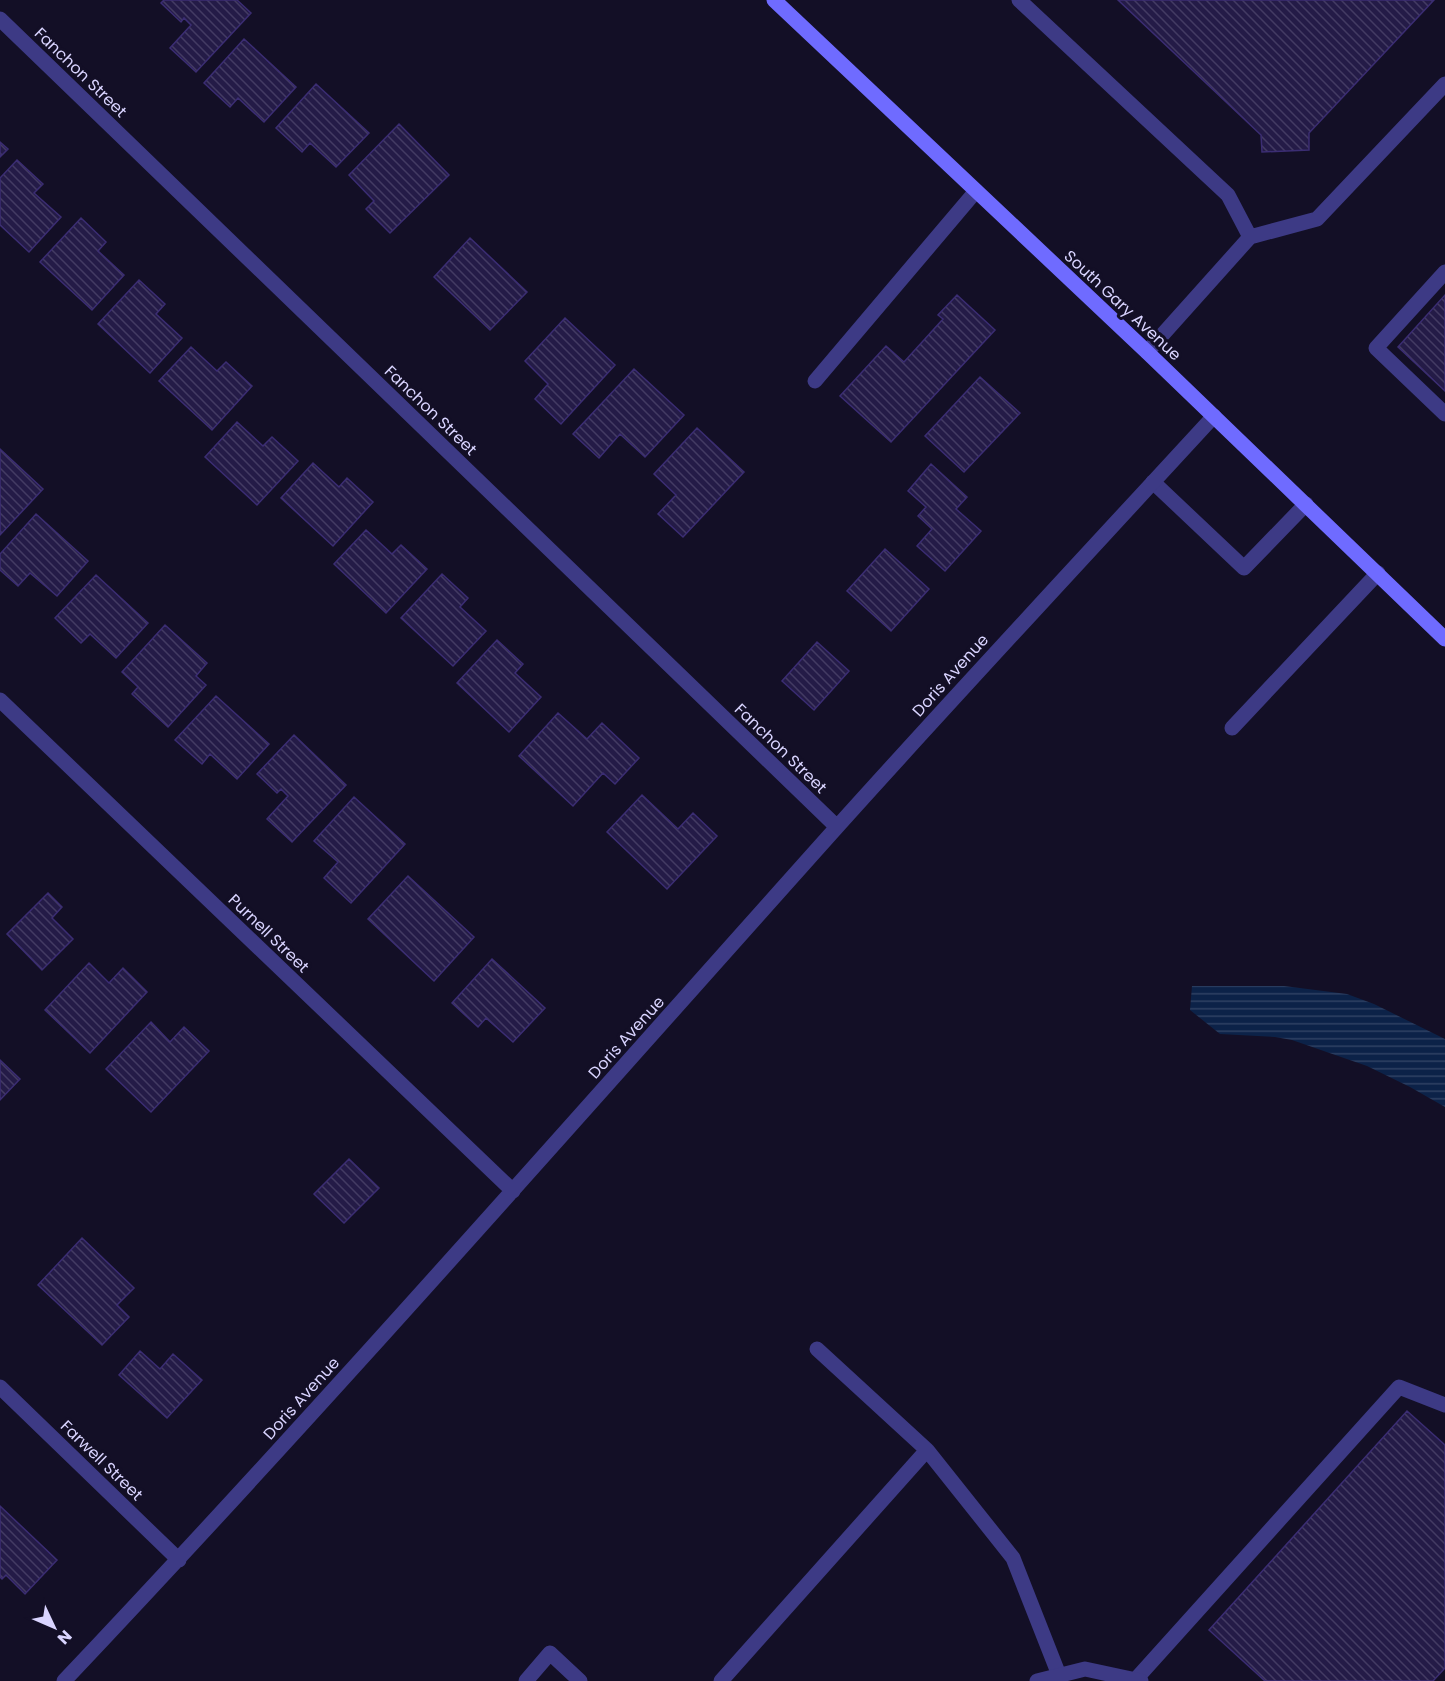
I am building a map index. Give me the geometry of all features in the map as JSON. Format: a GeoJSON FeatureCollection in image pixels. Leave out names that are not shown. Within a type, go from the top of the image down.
{"type":"FeatureCollection","features":[{"type":"Feature","properties":{"kind":"main road","name":"South Gary Avenue"},"geometry":{"type":"LineString","coordinates":[[774,0],[1147,352],[1445,639]]}},
{"type":"Feature","properties":{"kind":"street"},"geometry":{"type":"LineString","coordinates":[[1018,0],[1228,195],[1250,237]]}},
{"type":"Feature","properties":{"kind":"street","name":"Fanchon Street"},"geometry":{"type":"LineString","coordinates":[[0,19],[837,827]]}},
{"type":"Feature","properties":{"kind":"street"},"geometry":{"type":"LineString","coordinates":[[1147,352],[1250,237],[1317,219],[1445,84]]}},
{"type":"Feature","properties":{"kind":"street"},"geometry":{"type":"LineString","coordinates":[[816,381],[976,191]]}},
{"type":"Feature","properties":{"kind":"street"},"geometry":{"type":"LineString","coordinates":[[1445,272],[1376,348],[1445,414]]}},
{"type":"Feature","properties":{"kind":"street","name":"Doris Avenue"},"geometry":{"type":"LineString","coordinates":[[64,1681],[179,1560],[513,1191],[999,647],[1214,416]]}},
{"type":"Feature","properties":{"kind":"street"},"geometry":{"type":"LineString","coordinates":[[1153,482],[1244,568],[1306,504]]}},
{"type":"Feature","properties":{"kind":"street"},"geometry":{"type":"LineString","coordinates":[[1232,728],[1378,573]]}},
{"type":"Feature","properties":{"kind":"street","name":"Purnell Street"},"geometry":{"type":"LineString","coordinates":[[0,700],[513,1191]]}},
{"type":"Feature","properties":{"kind":"street"},"geometry":{"type":"LineString","coordinates":[[817,1349],[927,1450],[1013,1558],[1059,1675]]}},
{"type":"Feature","properties":{"kind":"street","name":"Farwell Street"},"geometry":{"type":"LineString","coordinates":[[0,1387],[179,1560]]}},
{"type":"Feature","properties":{"kind":"street"},"geometry":{"type":"LineString","coordinates":[[1037,1681],[1085,1669],[1139,1680],[1399,1387],[1445,1405]]}},
{"type":"Feature","properties":{"kind":"street"},"geometry":{"type":"LineString","coordinates":[[721,1681],[927,1450]]}},
{"type":"Feature","properties":{"kind":"street"},"geometry":{"type":"LineString","coordinates":[[526,1681],[550,1653],[580,1681]]}},
{"type":"Feature","properties":{"kind":"water"},"geometry":{"type":"Polygon","coordinates":[[[1192,986],[1284,986],[1347,994],[1374,1004],[1445,1039],[1445,1107],[1367,1066],[1292,1040],[1220,1034],[1190,1010],[1192,986]]]}},
{"type":"Feature","properties":{"kind":"building"},"geometry":{"type":"Polygon","coordinates":[[[164,0],[237,0],[251,13],[196,72],[170,48],[191,25],[184,18],[181,22],[161,3],[164,0]]]}},
{"type":"Feature","properties":{"kind":"building"},"geometry":{"type":"Polygon","coordinates":[[[1118,0],[1434,0],[1309,133],[1309,150],[1262,152],[1261,135],[1118,0]]]}},
{"type":"Feature","properties":{"kind":"building"},"geometry":{"type":"Polygon","coordinates":[[[244,39],[296,87],[264,122],[238,98],[230,107],[204,83],[244,39]]]}},
{"type":"Feature","properties":{"kind":"building"},"geometry":{"type":"Polygon","coordinates":[[[316,84],[369,133],[336,167],[310,143],[302,152],[276,128],[316,84]]]}},
{"type":"Feature","properties":{"kind":"building"},"geometry":{"type":"Polygon","coordinates":[[[399,124],[449,175],[390,233],[366,209],[374,201],[349,175],[399,124]]]}},
{"type":"Feature","properties":{"kind":"building"},"geometry":{"type":"Polygon","coordinates":[[[0,142],[8,149],[0,157],[0,142]]]}},
{"type":"Feature","properties":{"kind":"building"},"geometry":{"type":"Polygon","coordinates":[[[17,160],[43,184],[34,193],[61,217],[29,252],[0,225],[0,178],[17,160]]]}},
{"type":"Feature","properties":{"kind":"building"},"geometry":{"type":"Polygon","coordinates":[[[81,218],[106,242],[98,251],[124,275],[92,310],[40,262],[81,218]]]}},
{"type":"Feature","properties":{"kind":"building"},"geometry":{"type":"Polygon","coordinates":[[[470,238],[527,292],[490,330],[434,277],[470,238]]]}},
{"type":"Feature","properties":{"kind":"building"},"geometry":{"type":"Polygon","coordinates":[[[139,280],[165,304],[156,314],[182,338],[150,373],[98,324],[139,280]]]}},
{"type":"Feature","properties":{"kind":"building"},"geometry":{"type":"Polygon","coordinates":[[[957,295],[995,330],[891,442],[840,396],[886,346],[904,362],[943,319],[938,315],[957,295]]]}},
{"type":"Feature","properties":{"kind":"building"},"geometry":{"type":"Polygon","coordinates":[[[1445,295],[1445,391],[1398,347],[1445,295]]]}},
{"type":"Feature","properties":{"kind":"building"},"geometry":{"type":"Polygon","coordinates":[[[565,318],[615,365],[561,424],[535,399],[548,384],[525,361],[565,318]]]}},
{"type":"Feature","properties":{"kind":"building"},"geometry":{"type":"Polygon","coordinates":[[[191,347],[217,371],[226,362],[252,386],[212,430],[159,381],[191,347]]]}},
{"type":"Feature","properties":{"kind":"building"},"geometry":{"type":"Polygon","coordinates":[[[634,369],[684,415],[645,457],[620,434],[599,458],[573,434],[634,369]]]}},
{"type":"Feature","properties":{"kind":"building"},"geometry":{"type":"Polygon","coordinates":[[[980,377],[1020,413],[964,472],[925,436],[980,377]]]}},
{"type":"Feature","properties":{"kind":"building"},"geometry":{"type":"Polygon","coordinates":[[[237,422],[263,446],[272,437],[298,461],[257,505],[205,457],[237,422]]]}},
{"type":"Feature","properties":{"kind":"building"},"geometry":{"type":"Polygon","coordinates":[[[697,428],[744,472],[683,537],[658,514],[676,495],[654,474],[697,428]]]}},
{"type":"Feature","properties":{"kind":"building"},"geometry":{"type":"Polygon","coordinates":[[[0,449],[43,489],[0,535],[0,449]]]}},
{"type":"Feature","properties":{"kind":"building"},"geometry":{"type":"Polygon","coordinates":[[[313,463],[339,487],[347,478],[373,502],[333,546],[281,498],[313,463]]]}},
{"type":"Feature","properties":{"kind":"building"},"geometry":{"type":"Polygon","coordinates":[[[931,464],[967,497],[956,509],[981,531],[945,571],[917,546],[932,529],[918,516],[926,507],[908,491],[931,464]]]}},
{"type":"Feature","properties":{"kind":"building"},"geometry":{"type":"Polygon","coordinates":[[[36,514],[88,561],[57,596],[30,573],[18,586],[0,570],[0,554],[36,514]]]}},
{"type":"Feature","properties":{"kind":"building"},"geometry":{"type":"Polygon","coordinates":[[[366,530],[392,554],[401,545],[427,569],[386,613],[334,564],[366,530]]]}},
{"type":"Feature","properties":{"kind":"building"},"geometry":{"type":"Polygon","coordinates":[[[885,549],[929,589],[891,631],[847,591],[885,549]]]}},
{"type":"Feature","properties":{"kind":"building"},"geometry":{"type":"Polygon","coordinates":[[[442,574],[468,598],[460,607],[486,631],[453,666],[401,618],[442,574]]]}},
{"type":"Feature","properties":{"kind":"building"},"geometry":{"type":"Polygon","coordinates":[[[96,575],[148,623],[116,658],[90,634],[81,643],[55,618],[96,575]]]}},
{"type":"Feature","properties":{"kind":"building"},"geometry":{"type":"Polygon","coordinates":[[[165,625],[207,663],[196,676],[206,685],[168,727],[132,694],[138,687],[122,672],[165,625]]]}},
{"type":"Feature","properties":{"kind":"building"},"geometry":{"type":"Polygon","coordinates":[[[497,640],[523,664],[515,673],[541,697],[509,732],[457,683],[497,640]]]}},
{"type":"Feature","properties":{"kind":"building"},"geometry":{"type":"Polygon","coordinates":[[[817,642],[849,671],[814,710],[782,681],[817,642]]]}},
{"type":"Feature","properties":{"kind":"building"},"geometry":{"type":"Polygon","coordinates":[[[216,696],[269,744],[237,779],[210,754],[202,764],[175,740],[216,696]]]}},
{"type":"Feature","properties":{"kind":"building"},"geometry":{"type":"Polygon","coordinates":[[[558,713],[587,739],[602,723],[639,758],[615,784],[603,773],[573,806],[519,756],[558,713]]]}},
{"type":"Feature","properties":{"kind":"building"},"geometry":{"type":"Polygon","coordinates":[[[294,735],[346,785],[292,842],[267,819],[288,796],[281,789],[277,793],[257,774],[294,735]]]}},
{"type":"Feature","properties":{"kind":"building"},"geometry":{"type":"Polygon","coordinates":[[[642,795],[678,829],[693,813],[717,836],[667,889],[607,832],[642,795]]]}},
{"type":"Feature","properties":{"kind":"building"},"geometry":{"type":"Polygon","coordinates":[[[354,797],[405,844],[351,903],[324,878],[338,862],[314,841],[354,797]]]}},
{"type":"Feature","properties":{"kind":"building"},"geometry":{"type":"Polygon","coordinates":[[[408,876],[474,937],[434,981],[368,919],[408,876]]]}},
{"type":"Feature","properties":{"kind":"building"},"geometry":{"type":"Polygon","coordinates":[[[48,893],[62,907],[52,918],[73,939],[42,970],[7,934],[48,893]]]}},
{"type":"Feature","properties":{"kind":"building"},"geometry":{"type":"Polygon","coordinates":[[[492,959],[545,1008],[513,1042],[486,1018],[478,1027],[452,1003],[492,959]]]}},
{"type":"Feature","properties":{"kind":"building"},"geometry":{"type":"Polygon","coordinates":[[[89,963],[109,983],[123,968],[147,992],[90,1053],[45,1010],[89,963]]]}},
{"type":"Feature","properties":{"kind":"building"},"geometry":{"type":"Polygon","coordinates":[[[151,1022],[170,1042],[184,1027],[209,1051],[151,1112],[106,1069],[151,1022]]]}},
{"type":"Feature","properties":{"kind":"building"},"geometry":{"type":"Polygon","coordinates":[[[0,1060],[20,1079],[0,1100],[0,1060]]]}},
{"type":"Feature","properties":{"kind":"building"},"geometry":{"type":"Polygon","coordinates":[[[349,1159],[379,1188],[344,1223],[314,1194],[349,1159]]]}},
{"type":"Feature","properties":{"kind":"building"},"geometry":{"type":"Polygon","coordinates":[[[82,1238],[134,1288],[117,1305],[129,1317],[102,1345],[38,1285],[82,1238]]]}},
{"type":"Feature","properties":{"kind":"building"},"geometry":{"type":"Polygon","coordinates":[[[140,1351],[160,1369],[173,1354],[202,1380],[167,1418],[119,1375],[140,1351]]]}},
{"type":"Feature","properties":{"kind":"building"},"geometry":{"type":"Polygon","coordinates":[[[1407,1411],[1445,1445],[1445,1668],[1433,1681],[1265,1681],[1209,1630],[1407,1411]]]}},
{"type":"Feature","properties":{"kind":"building"},"geometry":{"type":"Polygon","coordinates":[[[0,1506],[57,1560],[25,1594],[6,1575],[2,1579],[0,1577],[0,1506]]]}}]}
